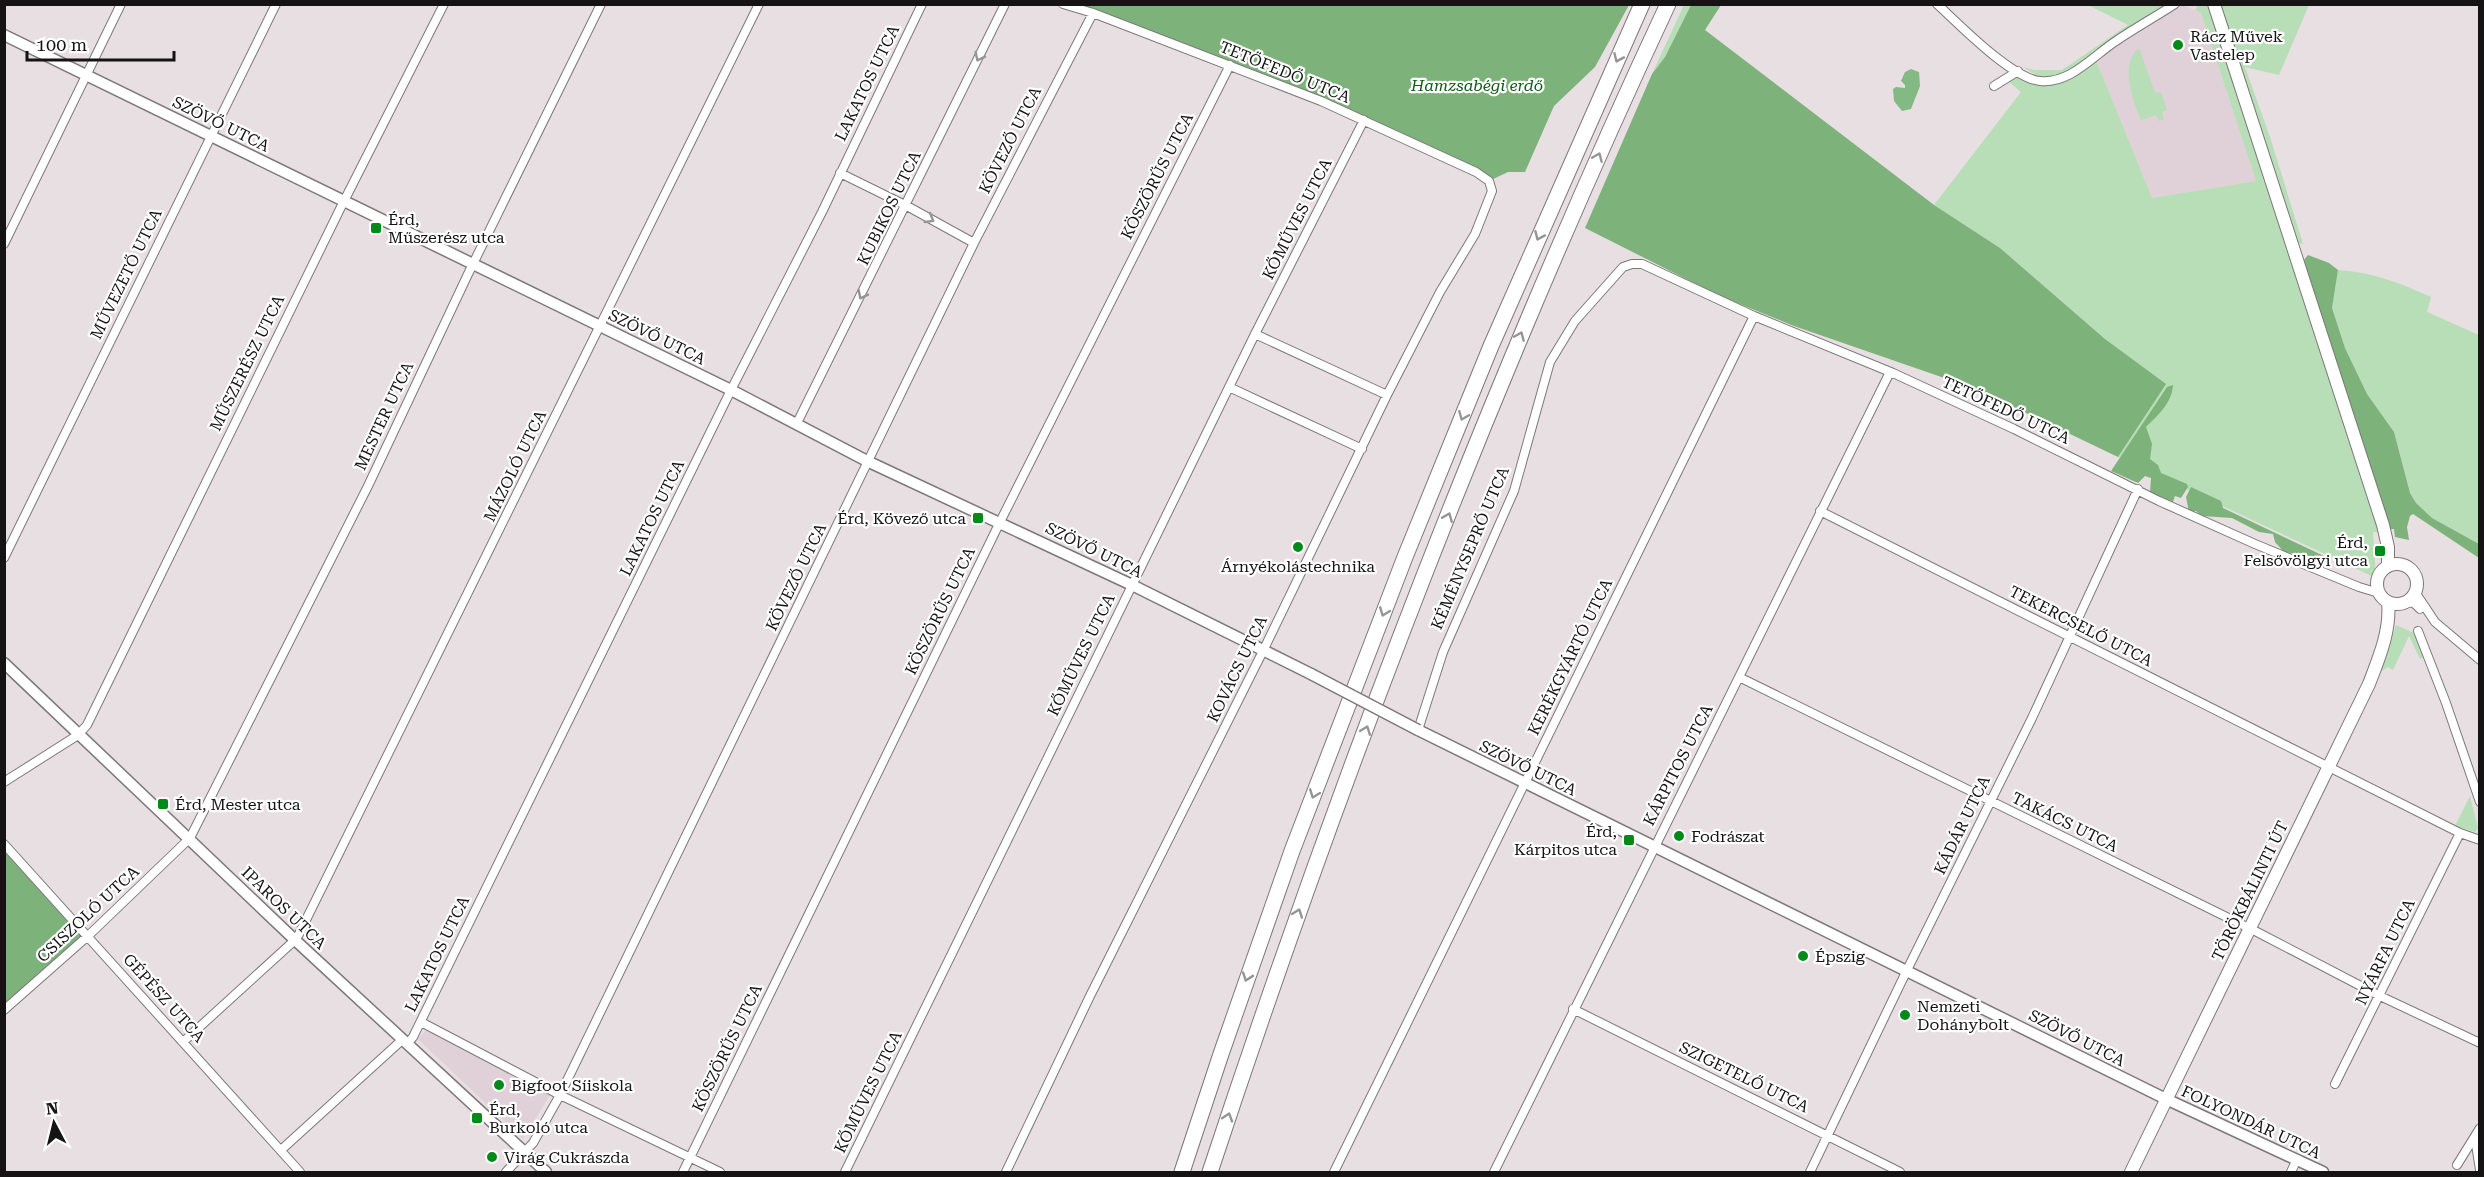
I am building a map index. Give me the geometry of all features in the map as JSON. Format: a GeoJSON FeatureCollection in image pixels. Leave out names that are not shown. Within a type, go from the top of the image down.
{"type":"FeatureCollection","features":[{"type":"Feature","properties":{"kind":"highway"},"geometry":{"type":"LineString","coordinates":[[1182,1173],[1292,851],[1405,557],[1491,346],[1642,4]]}},
{"type":"Feature","properties":{"kind":"highway"},"geometry":{"type":"LineString","coordinates":[[1210,1173],[1295,919],[1426,572],[1519,340],[1611,128],[1668,4]]}},
{"type":"Feature","properties":{"kind":"main road"},"geometry":{"type":"LineString","coordinates":[[2214,4],[2381,517],[2393,565]]}},
{"type":"Feature","properties":{"kind":"main road"},"geometry":{"type":"LineString","coordinates":[[2393,565],[2408,567],[2415,574],[2417,586],[2408,599],[2377,592],[2379,574],[2393,565]]}},
{"type":"Feature","properties":{"kind":"main road","name":"TÖRÖKBÁLINTI ÚT"},"geometry":{"type":"LineString","coordinates":[[2377,592],[2389,620]]}},
{"type":"Feature","properties":{"kind":"main road","name":"TÖRÖKBÁLINTI ÚT"},"geometry":{"type":"LineString","coordinates":[[2131,1173],[2369,684],[2389,620],[2393,612],[2408,599]]}},
{"type":"Feature","properties":{"kind":"street"},"geometry":{"type":"LineString","coordinates":[[4,244],[121,4]]}},
{"type":"Feature","properties":{"kind":"street","name":"MŰVEZETŐ UTCA"},"geometry":{"type":"LineString","coordinates":[[4,558],[276,4]]}},
{"type":"Feature","properties":{"kind":"street","name":"MŰSZERÉSZ UTCA"},"geometry":{"type":"LineString","coordinates":[[78,735],[87,725],[344,201],[444,4]]}},
{"type":"Feature","properties":{"kind":"street","name":"MESTER UTCA"},"geometry":{"type":"LineString","coordinates":[[190,838],[368,486],[601,4]]}},
{"type":"Feature","properties":{"kind":"street","name":"MÁZOLÓ UTCA"},"geometry":{"type":"LineString","coordinates":[[295,940],[759,4]]}},
{"type":"Feature","properties":{"kind":"street","name":"LAKATOS UTCA"},"geometry":{"type":"LineString","coordinates":[[280,1150],[404,1042],[421,1022],[922,4]]}},
{"type":"Feature","properties":{"kind":"street","name":"KUBIKOS UTCA"},"geometry":{"type":"LineString","coordinates":[[797,423],[907,206],[1005,4]]}},
{"type":"Feature","properties":{"kind":"street","name":"TETŐFEDŐ UTCA"},"geometry":{"type":"LineString","coordinates":[[1063,4],[1093,13],[1230,65],[1364,120],[1476,172],[1489,181]]}},
{"type":"Feature","properties":{"kind":"street"},"geometry":{"type":"LineString","coordinates":[[1937,4],[1972,37],[2018,71],[2039,81],[2064,76],[2078,69],[2115,41],[2175,4]]}},
{"type":"Feature","properties":{"kind":"street","name":"KÖVEZŐ UTCA"},"geometry":{"type":"LineString","coordinates":[[506,1173],[525,1153],[560,1095],[974,243],[1093,13]]}},
{"type":"Feature","properties":{"kind":"street","name":"SZÖVŐ UTCA"},"geometry":{"type":"LineString","coordinates":[[4,35],[731,390],[868,462],[1000,522],[1264,649],[1418,730],[2166,1099]]}},
{"type":"Feature","properties":{"kind":"street","name":"KÖSZÖRŰS UTCA"},"geometry":{"type":"LineString","coordinates":[[683,1173],[1000,522],[1230,65]]}},
{"type":"Feature","properties":{"kind":"street"},"geometry":{"type":"LineString","coordinates":[[1994,86],[2018,71]]}},
{"type":"Feature","properties":{"kind":"street","name":"KŐMŰVES UTCA"},"geometry":{"type":"LineString","coordinates":[[845,1173],[1255,334],[1364,120]]}},
{"type":"Feature","properties":{"kind":"street"},"geometry":{"type":"LineString","coordinates":[[840,173],[974,243]]}},
{"type":"Feature","properties":{"kind":"street","name":"KOVÁCS UTCA"},"geometry":{"type":"LineString","coordinates":[[1006,1173],[1090,996],[1264,649],[1387,396],[1440,292],[1475,234],[1491,199],[1492,191],[1489,181]]}},
{"type":"Feature","properties":{"kind":"street","name":"TETŐFEDŐ UTCA"},"geometry":{"type":"LineString","coordinates":[[1632,264],[1642,264],[1754,316],[1890,372],[2255,544],[2377,592]]}},
{"type":"Feature","properties":{"kind":"street","name":"KÉMÉNYSEPRŐ UTCA"},"geometry":{"type":"LineString","coordinates":[[1418,730],[1443,652],[1514,491],[1550,362],[1575,321],[1623,267],[1632,264]]}},
{"type":"Feature","properties":{"kind":"street","name":"KERÉKGYÁRTÓ UTCA"},"geometry":{"type":"LineString","coordinates":[[1334,1173],[1754,316]]}},
{"type":"Feature","properties":{"kind":"street"},"geometry":{"type":"LineString","coordinates":[[1255,334],[1387,396]]}},
{"type":"Feature","properties":{"kind":"street","name":"KÁRPITOS UTCA"},"geometry":{"type":"LineString","coordinates":[[1494,1173],[1890,372]]}},
{"type":"Feature","properties":{"kind":"street"},"geometry":{"type":"LineString","coordinates":[[1229,387],[1362,448]]}},
{"type":"Feature","properties":{"kind":"street","name":"KÁDÁR UTCA"},"geometry":{"type":"LineString","coordinates":[[1810,1173],[1990,802],[2138,489]]}},
{"type":"Feature","properties":{"kind":"street","name":"TEKERCSELŐ UTCA"},"geometry":{"type":"LineString","coordinates":[[1820,511],[2460,833],[2480,840]]}},
{"type":"Feature","properties":{"kind":"street"},"geometry":{"type":"LineString","coordinates":[[2408,599],[2480,660]]}},
{"type":"Feature","properties":{"kind":"street"},"geometry":{"type":"LineString","coordinates":[[2418,631],[2478,787],[2480,802]]}},
{"type":"Feature","properties":{"kind":"street","name":"IPAROS UTCA"},"geometry":{"type":"LineString","coordinates":[[4,663],[295,940],[546,1173]]}},
{"type":"Feature","properties":{"kind":"street","name":"TAKÁCS UTCA"},"geometry":{"type":"LineString","coordinates":[[1739,677],[2249,928],[2380,996],[2480,1043]]}},
{"type":"Feature","properties":{"kind":"street"},"geometry":{"type":"LineString","coordinates":[[4,782],[78,735]]}},
{"type":"Feature","properties":{"kind":"street","name":"NYÁRFA UTCA"},"geometry":{"type":"LineString","coordinates":[[2336,1084],[2460,833]]}},
{"type":"Feature","properties":{"kind":"street","name":"CSISZOLÓ UTCA"},"geometry":{"type":"LineString","coordinates":[[4,1010],[89,935],[190,838]]}},
{"type":"Feature","properties":{"kind":"street","name":"GÉPÉSZ UTCA"},"geometry":{"type":"LineString","coordinates":[[4,844],[89,935],[300,1173]]}},
{"type":"Feature","properties":{"kind":"street"},"geometry":{"type":"LineString","coordinates":[[183,1042],[295,940]]}},
{"type":"Feature","properties":{"kind":"street","name":"SZIGETELŐ UTCA"},"geometry":{"type":"LineString","coordinates":[[1573,1010],[1900,1173]]}},
{"type":"Feature","properties":{"kind":"street"},"geometry":{"type":"LineString","coordinates":[[421,1022],[560,1095],[720,1173]]}},
{"type":"Feature","properties":{"kind":"street","name":"FOLYONDÁR UTCA"},"geometry":{"type":"LineString","coordinates":[[2166,1099],[2324,1173]]}},
{"type":"Feature","properties":{"kind":"street"},"geometry":{"type":"LineString","coordinates":[[2457,1164],[2480,1128]]}},
{"type":"Feature","properties":{"kind":"street"},"geometry":{"type":"LineString","coordinates":[[2475,1138],[2480,1170]]}},
{"type":"Feature","properties":{"kind":"street"},"geometry":{"type":"LineString","coordinates":[[2291,1173],[2297,1159]]}},
{"type":"Feature","properties":{"kind":"shaded area"},"geometry":{"type":"Polygon","coordinates":[[[1684,5],[1691,5],[1665,57],[1652,74],[1684,5]]]}},
{"type":"Feature","properties":{"kind":"shaded area"},"geometry":{"type":"Polygon","coordinates":[[[2088,5],[2170,5],[2091,58],[2060,74],[2042,77],[2023,67],[2034,70],[2062,70],[2128,25],[2088,5]]]}},
{"type":"Feature","properties":{"kind":"shaded area"},"geometry":{"type":"Polygon","coordinates":[[[2183,5],[2201,13],[2256,181],[2152,198],[2096,60],[2183,5]]]}},
{"type":"Feature","properties":{"kind":"shaded area"},"geometry":{"type":"Polygon","coordinates":[[[2198,5],[2206,5],[2210,11],[2376,522],[2378,532],[2373,532],[2376,578],[2118,457],[2165,384],[2105,339],[2000,248],[1934,205],[2021,92],[2009,82],[2009,79],[2020,77],[2042,85],[2096,60],[2152,198],[2256,181],[2201,13],[2195,10],[2198,5]]]}},
{"type":"Feature","properties":{"kind":"shaded area"},"geometry":{"type":"Polygon","coordinates":[[[2219,5],[2309,5],[2279,75],[2245,67],[2270,137],[2303,244],[2296,243],[2219,5]]]}},
{"type":"Feature","properties":{"kind":"shaded area"},"geometry":{"type":"Polygon","coordinates":[[[2139,48],[2155,92],[2161,93],[2167,110],[2162,112],[2164,119],[2159,121],[2156,115],[2141,120],[2134,103],[2129,72],[2133,54],[2139,48]]]}},
{"type":"Feature","properties":{"kind":"shaded area"},"geometry":{"type":"Polygon","coordinates":[[[1911,69],[1919,72],[1920,86],[1911,109],[1902,111],[1894,101],[1893,89],[1905,88],[1901,81],[1905,72],[1911,69]]]}},
{"type":"Feature","properties":{"kind":"shaded area"},"geometry":{"type":"Polygon","coordinates":[[[2338,270],[2386,279],[2431,297],[2427,312],[2479,335],[2479,544],[2432,518],[2416,503],[2410,493],[2394,432],[2367,394],[2345,348],[2332,308],[2338,270]]]}},
{"type":"Feature","properties":{"kind":"shaded area"},"geometry":{"type":"Polygon","coordinates":[[[2396,625],[2414,633],[2424,657],[2420,659],[2409,636],[2393,670],[2388,667],[2380,672],[2396,625]]]}},
{"type":"Feature","properties":{"kind":"shaded area"},"geometry":{"type":"Polygon","coordinates":[[[2470,796],[2478,828],[2475,832],[2455,826],[2470,796]]]}},
{"type":"Feature","properties":{"kind":"shaded area","name":"Bigfoot Síiskola"},"geometry":{"type":"Polygon","coordinates":[[[426,1030],[550,1095],[523,1139],[418,1039],[426,1030]]]}},
{"type":"Feature","properties":{"kind":"green space","name":"Hamzsabégi erdő"},"geometry":{"type":"Polygon","coordinates":[[[1075,4],[1629,5],[1595,67],[1554,106],[1525,172],[1508,172],[1489,181],[1364,120],[1075,4]]]}},
{"type":"Feature","properties":{"kind":"green space"},"geometry":{"type":"Polygon","coordinates":[[[1691,5],[1721,5],[1705,30],[1934,205],[2000,248],[2105,339],[2166,384],[2118,457],[1976,389],[1794,326],[1720,296],[1585,228],[1652,74],[1665,57],[1691,5]]]}},
{"type":"Feature","properties":{"kind":"green space"},"geometry":{"type":"Polygon","coordinates":[[[2308,255],[2329,263],[2338,270],[2332,308],[2345,348],[2367,394],[2394,432],[2410,493],[2416,503],[2432,518],[2479,544],[2479,558],[2413,514],[2410,516],[2407,527],[2409,540],[2395,537],[2394,529],[2388,529],[2308,279],[2304,260],[2308,255]]]}},
{"type":"Feature","properties":{"kind":"green space"},"geometry":{"type":"Polygon","coordinates":[[[2173,385],[2167,403],[2146,427],[2152,444],[2150,459],[2158,465],[2161,473],[2187,484],[2188,487],[2181,498],[2175,496],[2172,504],[2150,492],[2151,478],[2145,476],[2138,483],[2111,471],[2167,387],[2173,385]]]}},
{"type":"Feature","properties":{"kind":"green space"},"geometry":{"type":"Polygon","coordinates":[[[2191,487],[2221,501],[2223,508],[2324,556],[2323,558],[2284,552],[2275,542],[2273,534],[2259,532],[2232,518],[2202,516],[2196,511],[2189,512],[2186,497],[2191,487]]]}},
{"type":"Feature","properties":{"kind":"green space"},"geometry":{"type":"Polygon","coordinates":[[[4,850],[83,936],[4,1005],[4,850]]]}},
{"type":"Feature","properties":{"kind":"place","name":"Rácz Művek Vastelep"},"geometry":{"type":"Point","coordinates":[2178,45]}},
{"type":"Feature","properties":{"kind":"place","name":"Érd, Műszerész utca"},"geometry":{"type":"Point","coordinates":[376,228]}},
{"type":"Feature","properties":{"kind":"place","name":"Érd, Kövező utca"},"geometry":{"type":"Point","coordinates":[978,518]}},
{"type":"Feature","properties":{"kind":"place","name":"Árnyékolástechnika"},"geometry":{"type":"Point","coordinates":[1298,547]}},
{"type":"Feature","properties":{"kind":"place","name":"Érd, Felsővölgyi utca"},"geometry":{"type":"Point","coordinates":[2380,551]}},
{"type":"Feature","properties":{"kind":"place","name":"Érd, Mester utca"},"geometry":{"type":"Point","coordinates":[163,804]}},
{"type":"Feature","properties":{"kind":"place","name":"Fodrászat"},"geometry":{"type":"Point","coordinates":[1679,836]}},
{"type":"Feature","properties":{"kind":"place","name":"Érd, Kárpitos utca"},"geometry":{"type":"Point","coordinates":[1629,840]}},
{"type":"Feature","properties":{"kind":"place","name":"Épszig"},"geometry":{"type":"Point","coordinates":[1803,956]}},
{"type":"Feature","properties":{"kind":"place","name":"Nemzeti Dohánybolt"},"geometry":{"type":"Point","coordinates":[1905,1015]}},
{"type":"Feature","properties":{"kind":"place","name":"Bigfoot Síiskola"},"geometry":{"type":"Point","coordinates":[499,1085]}},
{"type":"Feature","properties":{"kind":"place","name":"Érd, Burkoló utca"},"geometry":{"type":"Point","coordinates":[477,1118]}},
{"type":"Feature","properties":{"kind":"place","name":"Virág Cukrászda"},"geometry":{"type":"Point","coordinates":[492,1157]}}]}
